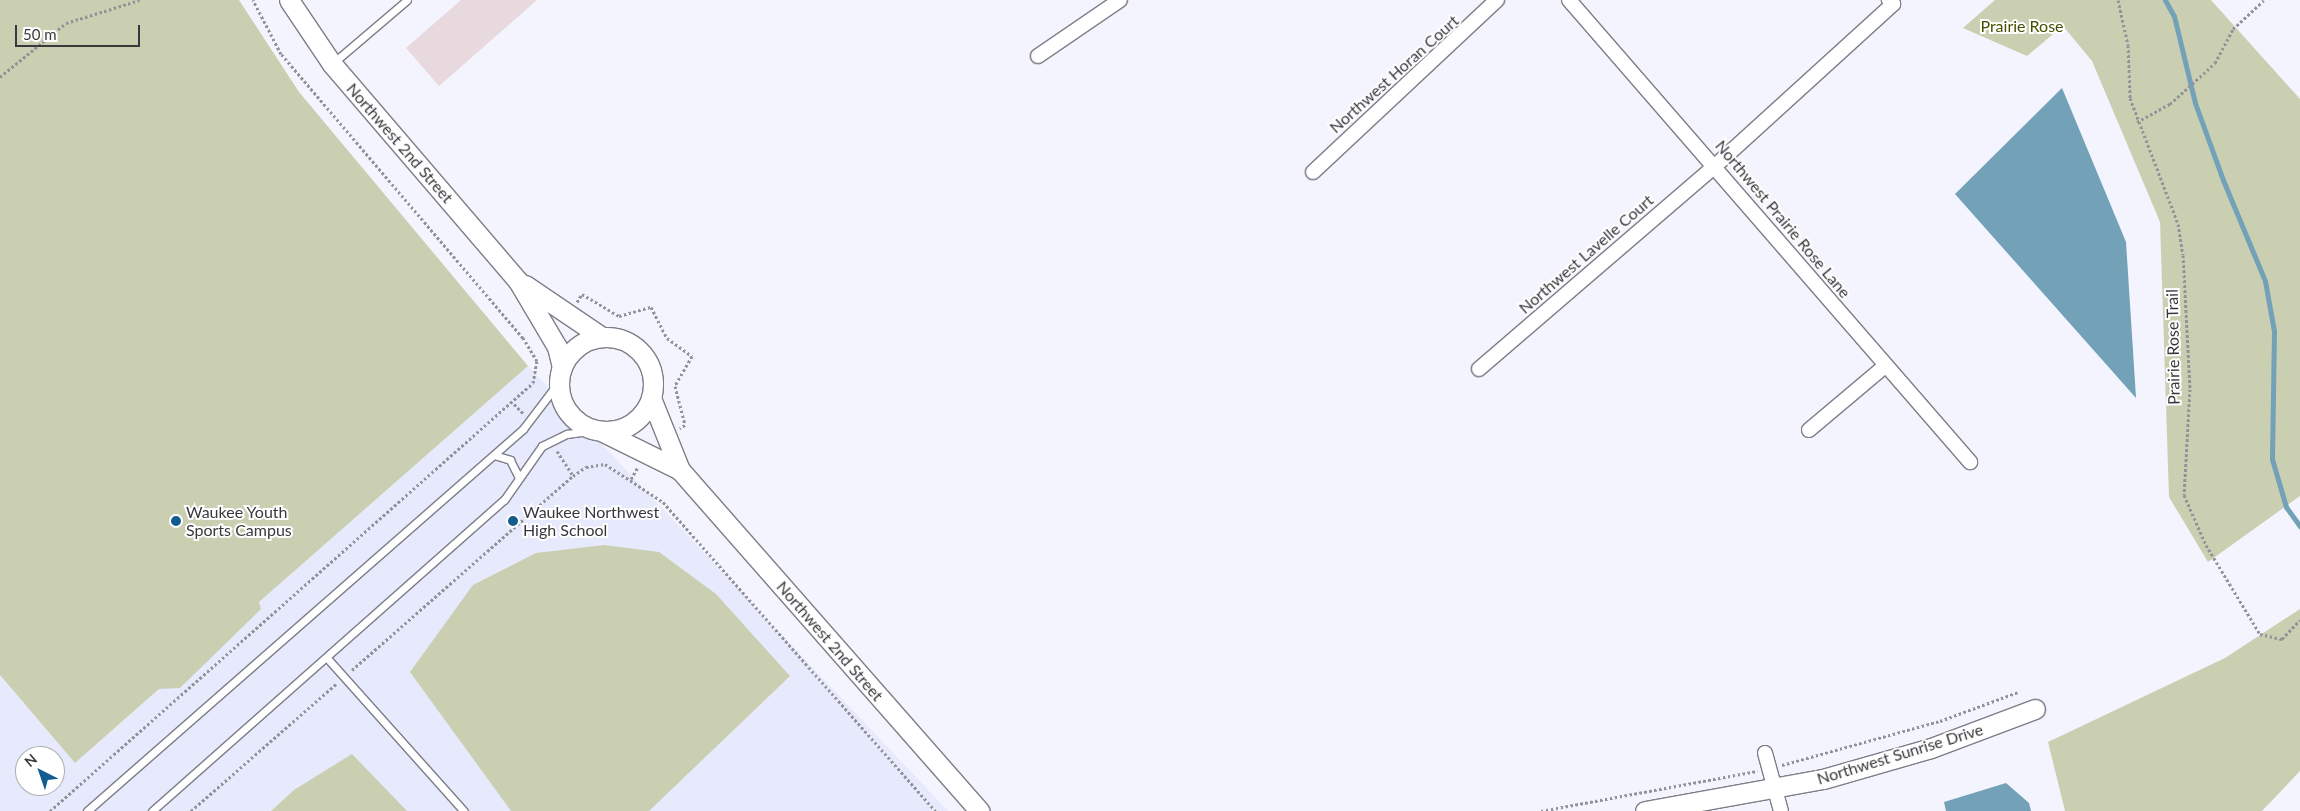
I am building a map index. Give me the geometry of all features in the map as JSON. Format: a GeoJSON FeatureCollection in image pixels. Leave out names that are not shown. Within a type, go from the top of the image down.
{"type":"FeatureCollection","features":[{"type":"Feature","properties":{"kind":"street","name":"Northwest 2nd Street"},"geometry":{"type":"LineString","coordinates":[[289,0],[332,64],[518,280],[557,347],[560,375],[568,413],[597,431],[680,470]]}},
{"type":"Feature","properties":{"kind":"street"},"geometry":{"type":"LineString","coordinates":[[1038,56],[1120,0]]}},
{"type":"Feature","properties":{"kind":"street","name":"Northwest Horan Court"},"geometry":{"type":"LineString","coordinates":[[1313,172],[1497,0]]}},
{"type":"Feature","properties":{"kind":"street","name":"Northwest Prairie Rose Lane"},"geometry":{"type":"LineString","coordinates":[[1569,0],[1970,462]]}},
{"type":"Feature","properties":{"kind":"street","name":"Northwest Lavelle Court"},"geometry":{"type":"LineString","coordinates":[[1479,369],[1715,166],[1891,2]]}},
{"type":"Feature","properties":{"kind":"street","name":"Northwest 2nd Street"},"geometry":{"type":"LineString","coordinates":[[518,280],[602,337],[627,341],[640,350],[653,377],[651,398],[680,470],[980,811]]}},
{"type":"Feature","properties":{"kind":"street"},"geometry":{"type":"LineString","coordinates":[[560,375],[582,343],[602,337]]}},
{"type":"Feature","properties":{"kind":"street"},"geometry":{"type":"LineString","coordinates":[[1810,430],[1885,366]]}},
{"type":"Feature","properties":{"kind":"street"},"geometry":{"type":"LineString","coordinates":[[597,431],[625,428],[638,419],[651,398]]}},
{"type":"Feature","properties":{"kind":"street","name":"Northwest Sunrise Drive"},"geometry":{"type":"LineString","coordinates":[[1645,811],[1775,789],[1888,762],[2035,709]]}},
{"type":"Feature","properties":{"kind":"street"},"geometry":{"type":"LineString","coordinates":[[1766,753],[1781,811]]}},
{"type":"Feature","properties":{"kind":"lane"},"geometry":{"type":"LineString","coordinates":[[332,64],[407,0]]}},
{"type":"Feature","properties":{"kind":"lane"},"geometry":{"type":"LineString","coordinates":[[87,811],[523,430],[560,375]]}},
{"type":"Feature","properties":{"kind":"lane"},"geometry":{"type":"LineString","coordinates":[[152,811],[504,500],[542,446],[567,434],[597,431]]}},
{"type":"Feature","properties":{"kind":"lane"},"geometry":{"type":"LineString","coordinates":[[494,455],[510,460],[519,478]]}},
{"type":"Feature","properties":{"kind":"lane"},"geometry":{"type":"LineString","coordinates":[[327,658],[464,811]]}},
{"type":"Feature","properties":{"kind":"path"},"geometry":{"type":"LineString","coordinates":[[0,77],[66,22],[140,0]]}},
{"type":"Feature","properties":{"kind":"path"},"geometry":{"type":"LineString","coordinates":[[50,811],[534,384],[536,361],[522,338],[305,85],[281,54],[253,0]]}},
{"type":"Feature","properties":{"kind":"path","name":"Prairie Rose Trail"},"geometry":{"type":"LineString","coordinates":[[2118,0],[2124,13],[2130,98],[2137,122],[2178,224],[2183,255],[2190,389],[2184,496],[2191,518],[2260,634],[2282,639],[2300,620]]}},
{"type":"Feature","properties":{"kind":"path"},"geometry":{"type":"LineString","coordinates":[[2137,122],[2170,104],[2204,74],[2215,63],[2233,28],[2264,0]]}},
{"type":"Feature","properties":{"kind":"path"},"geometry":{"type":"LineString","coordinates":[[582,294],[619,316],[650,307],[667,338],[692,356],[675,386],[685,425]]}},
{"type":"Feature","properties":{"kind":"path"},"geometry":{"type":"LineString","coordinates":[[191,811],[573,476],[586,467],[605,464],[663,502],[935,811]]}},
{"type":"Feature","properties":{"kind":"shaded area","name":"Waukee Northwest High School"},"geometry":{"type":"Polygon","coordinates":[[[528,366],[948,811],[0,811],[0,675],[61,746],[15,746],[15,796],[65,796],[65,751],[75,763],[528,366]]]}},
{"type":"Feature","properties":{"kind":"green space","name":"Waukee Youth Sports Campus"},"geometry":{"type":"Polygon","coordinates":[[[0,0],[239,0],[299,92],[528,366],[259,602],[261,609],[180,688],[159,689],[75,763],[65,751],[65,746],[61,746],[0,675],[0,0]]]}},
{"type":"Feature","properties":{"kind":"green space","name":"Prairie Rose"},"geometry":{"type":"Polygon","coordinates":[[[1995,0],[2211,0],[2300,99],[2300,496],[2208,562],[2169,497],[2160,222],[2092,61],[2063,26],[2027,56],[1963,28],[1995,0]]]}},
{"type":"Feature","properties":{"kind":"green space"},"geometry":{"type":"Polygon","coordinates":[[[604,545],[659,552],[716,594],[790,676],[649,811],[511,811],[410,672],[473,585],[536,553],[604,545]]]}},
{"type":"Feature","properties":{"kind":"green space"},"geometry":{"type":"Polygon","coordinates":[[[2300,609],[2300,771],[2262,811],[2065,811],[2048,742],[2225,658],[2300,609]]]}},
{"type":"Feature","properties":{"kind":"green space"},"geometry":{"type":"Polygon","coordinates":[[[352,754],[407,811],[271,811],[294,790],[352,754]]]}},
{"type":"Feature","properties":{"kind":"water"},"geometry":{"type":"Polygon","coordinates":[[[2062,88],[2126,242],[2136,398],[1955,194],[2062,88]]]}},
{"type":"Feature","properties":{"kind":"water"},"geometry":{"type":"Polygon","coordinates":[[[2006,783],[2029,803],[2031,811],[1946,811],[1944,802],[2006,783]]]}},
{"type":"Feature","properties":{"kind":"building"},"geometry":{"type":"Polygon","coordinates":[[[461,0],[537,0],[439,86],[406,48],[461,0]]]}},
{"type":"Feature","properties":{"kind":"waterway"},"geometry":{"type":"LineString","coordinates":[[2165,0],[2174,16],[2195,103],[2223,180],[2265,281],[2274,331],[2272,459],[2286,507],[2300,526]]}},
{"type":"Feature","properties":{"kind":"place","name":"Waukee Youth Sports Campus"},"geometry":{"type":"Point","coordinates":[176,521]}},
{"type":"Feature","properties":{"kind":"place","name":"Waukee Northwest High School"},"geometry":{"type":"Point","coordinates":[513,521]}}]}
